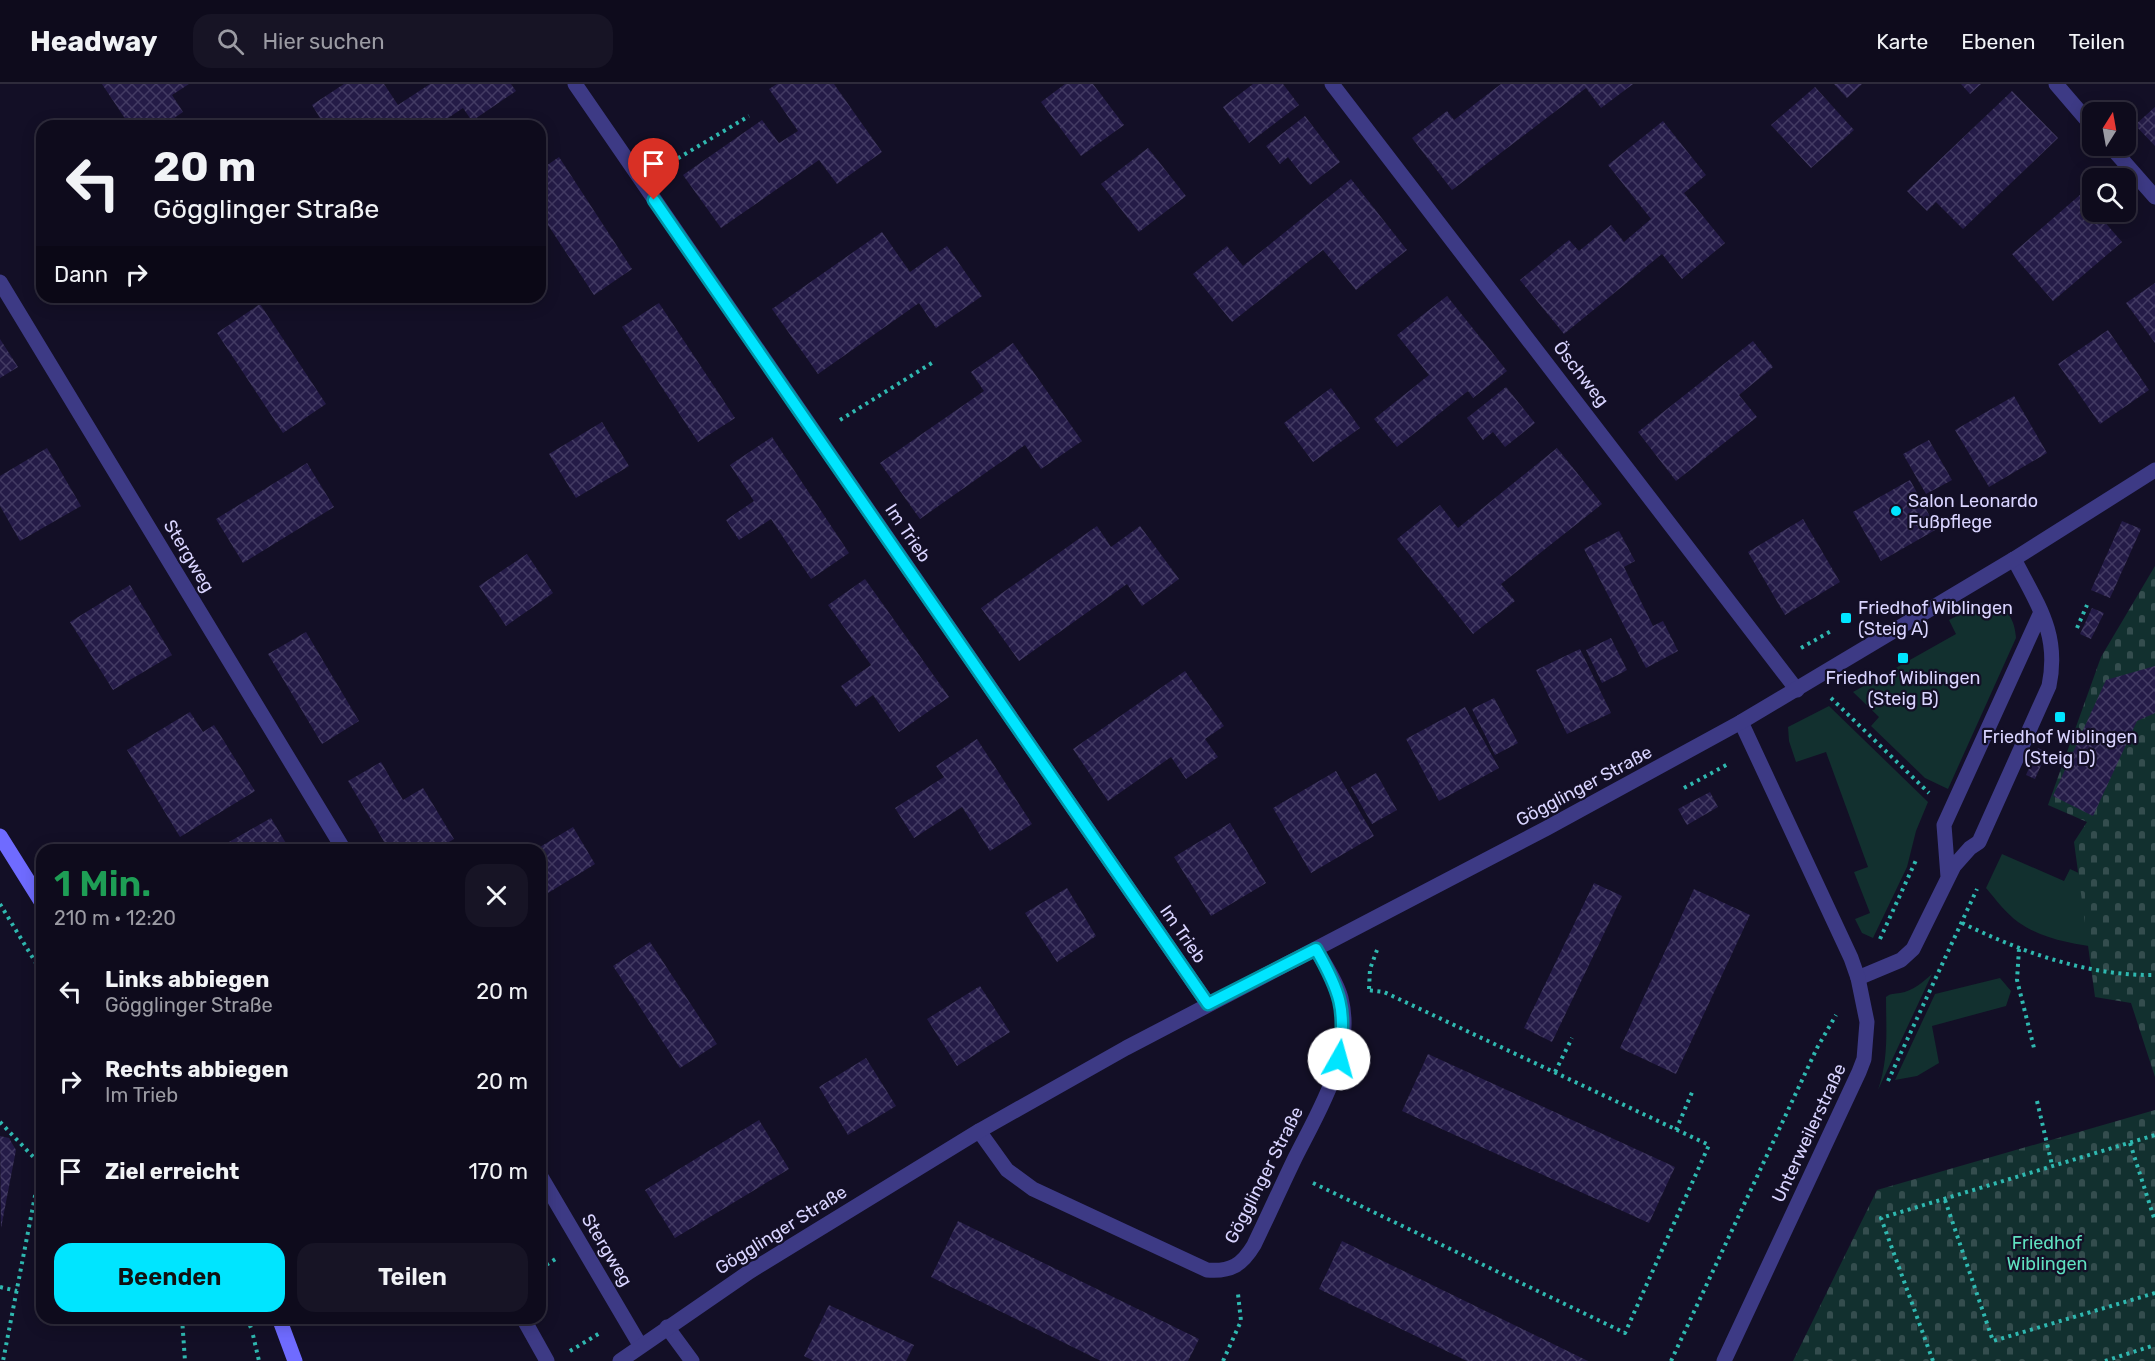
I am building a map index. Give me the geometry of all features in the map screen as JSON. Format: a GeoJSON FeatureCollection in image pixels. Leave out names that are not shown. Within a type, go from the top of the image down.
{"type":"FeatureCollection","features":[{"type":"Feature","properties":{"kind":"main road"},"geometry":{"type":"LineString","coordinates":[[0,836],[36,893]]}},
{"type":"Feature","properties":{"kind":"main road"},"geometry":{"type":"LineString","coordinates":[[281,1324],[295,1361]]}},
{"type":"Feature","properties":{"kind":"street","name":"Im Trieb"},"geometry":{"type":"LineString","coordinates":[[575,84],[1208,1004]]}},
{"type":"Feature","properties":{"kind":"street","name":"Öschweg"},"geometry":{"type":"LineString","coordinates":[[1332,84],[1797,690]]}},
{"type":"Feature","properties":{"kind":"street"},"geometry":{"type":"LineString","coordinates":[[2056,84],[2082,114]]}},
{"type":"Feature","properties":{"kind":"street"},"geometry":{"type":"LineString","coordinates":[[2118,156],[2155,197]]}},
{"type":"Feature","properties":{"kind":"street","name":"Stergweg"},"geometry":{"type":"LineString","coordinates":[[0,282],[340,844]]}},
{"type":"Feature","properties":{"kind":"street","name":"Gögglinger Straße"},"geometry":{"type":"LineString","coordinates":[[620,1361],[640,1345],[750,1272],[979,1131],[1208,1004],[1587,807],[1741,722],[2014,560],[2155,470]]}},
{"type":"Feature","properties":{"kind":"street"},"geometry":{"type":"LineString","coordinates":[[1741,722],[1851,958],[1858,978],[1900,960],[1913,949],[1948,877],[1961,857],[1979,842],[2049,686],[2052,650],[2050,636],[2041,612],[2014,560]]}},
{"type":"Feature","properties":{"kind":"street"},"geometry":{"type":"LineString","coordinates":[[1948,877],[1944,825],[2041,612]]}},
{"type":"Feature","properties":{"kind":"street","name":"Gögglinger Straße"},"geometry":{"type":"LineString","coordinates":[[979,1131],[995,1157],[1007,1170],[1033,1189],[1207,1270],[1221,1271],[1235,1266],[1246,1257],[1254,1245],[1333,1077],[1339,1059],[1343,1038],[1341,999],[1316,949]]}},
{"type":"Feature","properties":{"kind":"street","name":"Unterweilerstraße"},"geometry":{"type":"LineString","coordinates":[[1724,1361],[1864,1059],[1867,1022],[1858,978]]}},
{"type":"Feature","properties":{"kind":"street","name":"Stergweg"},"geometry":{"type":"LineString","coordinates":[[546,1185],[640,1345]]}},
{"type":"Feature","properties":{"kind":"street"},"geometry":{"type":"LineString","coordinates":[[526,1324],[546,1361]]}},
{"type":"Feature","properties":{"kind":"street"},"geometry":{"type":"LineString","coordinates":[[667,1327],[692,1361]]}},
{"type":"Feature","properties":{"kind":"path"},"geometry":{"type":"LineString","coordinates":[[641,180],[749,116]]}},
{"type":"Feature","properties":{"kind":"path"},"geometry":{"type":"LineString","coordinates":[[817,435],[935,361]]}},
{"type":"Feature","properties":{"kind":"path"},"geometry":{"type":"LineString","coordinates":[[1799,650],[1833,630]]}},
{"type":"Feature","properties":{"kind":"path"},"geometry":{"type":"LineString","coordinates":[[1828,696],[1936,800]]}},
{"type":"Feature","properties":{"kind":"path"},"geometry":{"type":"LineString","coordinates":[[1881,937],[1913,871],[1919,850]]}},
{"type":"Feature","properties":{"kind":"path"},"geometry":{"type":"LineString","coordinates":[[1887,1084],[1981,879]]}},
{"type":"Feature","properties":{"kind":"path"},"geometry":{"type":"LineString","coordinates":[[0,904],[36,963]]}},
{"type":"Feature","properties":{"kind":"path"},"geometry":{"type":"LineString","coordinates":[[1962,923],[2034,954],[2092,968],[2155,975]]}},
{"type":"Feature","properties":{"kind":"path"},"geometry":{"type":"LineString","coordinates":[[2019,948],[2017,980],[2034,1048]]}},
{"type":"Feature","properties":{"kind":"path"},"geometry":{"type":"LineString","coordinates":[[1671,1361],[1824,1034],[1858,978]]}},
{"type":"Feature","properties":{"kind":"path"},"geometry":{"type":"LineString","coordinates":[[1288,1172],[1625,1333],[1709,1145],[1384,992]]}},
{"type":"Feature","properties":{"kind":"path"},"geometry":{"type":"LineString","coordinates":[[1555,1072],[1572,1038]]}},
{"type":"Feature","properties":{"kind":"path"},"geometry":{"type":"LineString","coordinates":[[1676,1130],[1693,1090]]}},
{"type":"Feature","properties":{"kind":"path"},"geometry":{"type":"LineString","coordinates":[[2037,1101],[2052,1165]]}},
{"type":"Feature","properties":{"kind":"path"},"geometry":{"type":"LineString","coordinates":[[0,1122],[36,1160]]}},
{"type":"Feature","properties":{"kind":"path"},"geometry":{"type":"LineString","coordinates":[[9,1138],[11,1132]]}},
{"type":"Feature","properties":{"kind":"path"},"geometry":{"type":"LineString","coordinates":[[1933,1361],[1881,1218],[2155,1135]]}},
{"type":"Feature","properties":{"kind":"path"},"geometry":{"type":"LineString","coordinates":[[2130,1143],[2155,1221]]}},
{"type":"Feature","properties":{"kind":"path"},"geometry":{"type":"LineString","coordinates":[[3,1361],[36,1191]]}},
{"type":"Feature","properties":{"kind":"path"},"geometry":{"type":"LineString","coordinates":[[1945,1200],[1993,1341],[2155,1293]]}},
{"type":"Feature","properties":{"kind":"path"},"geometry":{"type":"LineString","coordinates":[[1223,1361],[1241,1321],[1235,1266]]}},
{"type":"Feature","properties":{"kind":"path"},"geometry":{"type":"LineString","coordinates":[[0,1287],[17,1291]]}},
{"type":"Feature","properties":{"kind":"path"},"geometry":{"type":"LineString","coordinates":[[565,1355],[625,1317]]}},
{"type":"Feature","properties":{"kind":"path"},"geometry":{"type":"LineString","coordinates":[[182,1324],[185,1361]]}},
{"type":"Feature","properties":{"kind":"path"},"geometry":{"type":"LineString","coordinates":[[249,1324],[259,1361]]}},
{"type":"Feature","properties":{"kind":"path"},"geometry":{"type":"LineString","coordinates":[[2105,1361],[2155,1345]]}},
{"type":"Feature","properties":{"kind":"green space"},"geometry":{"type":"Polygon","coordinates":[[[2155,566],[2155,1077],[2131,1003],[2095,997],[2074,842],[2087,822],[2048,805],[2101,657],[2155,566]]]}},
{"type":"Feature","properties":{"kind":"green space"},"geometry":{"type":"Polygon","coordinates":[[[1984,602],[1991,602],[2008,612],[2014,624],[2016,638],[1948,789],[1925,778],[1871,726],[1879,717],[1853,692],[1956,634],[1949,620],[1984,602]]]}},
{"type":"Feature","properties":{"kind":"green space"},"geometry":{"type":"Polygon","coordinates":[[[1829,706],[1928,802],[1916,831],[1907,867],[1873,938],[1862,933],[1855,919],[1870,913],[1854,872],[1868,867],[1826,752],[1796,762],[1789,741],[1788,727],[1829,706]]]}},
{"type":"Feature","properties":{"kind":"green space"},"geometry":{"type":"Polygon","coordinates":[[[2002,854],[2064,881],[2070,869],[2118,891],[2102,948],[2047,937],[2027,928],[2009,915],[1986,888],[2002,854]]]}},
{"type":"Feature","properties":{"kind":"green space"},"geometry":{"type":"Polygon","coordinates":[[[1932,974],[1878,1090],[1885,1055],[1886,997],[1913,988],[1932,974]]]}},
{"type":"Feature","properties":{"kind":"green space"},"geometry":{"type":"Polygon","coordinates":[[[2000,978],[2011,991],[2006,1006],[1932,1026],[1939,1063],[1917,1076],[1895,1080],[1935,994],[2000,978]]]}},
{"type":"Feature","properties":{"kind":"green space","name":"Friedhof Wiblingen"},"geometry":{"type":"Polygon","coordinates":[[[2155,1110],[2155,1361],[1793,1361],[1877,1190],[2155,1110]]]}},
{"type":"Feature","properties":{"kind":"building"},"geometry":{"type":"Polygon","coordinates":[[[102,84],[189,84],[172,95],[183,112],[171,120],[126,120],[102,84]]]}},
{"type":"Feature","properties":{"kind":"building"},"geometry":{"type":"Polygon","coordinates":[[[344,84],[384,84],[398,105],[430,84],[511,84],[516,91],[473,120],[463,108],[445,120],[321,120],[312,105],[344,84]]]}},
{"type":"Feature","properties":{"kind":"building"},"geometry":{"type":"Polygon","coordinates":[[[777,84],[834,84],[882,152],[837,184],[819,160],[721,228],[683,175],[762,120],[779,143],[798,131],[769,89],[777,84]]]}},
{"type":"Feature","properties":{"kind":"building"},"geometry":{"type":"Polygon","coordinates":[[[1065,84],[1093,84],[1124,125],[1081,156],[1041,102],[1065,84]]]}},
{"type":"Feature","properties":{"kind":"building"},"geometry":{"type":"Polygon","coordinates":[[[1253,84],[1283,84],[1299,105],[1249,143],[1223,107],[1253,84]]]}},
{"type":"Feature","properties":{"kind":"building"},"geometry":{"type":"Polygon","coordinates":[[[1501,84],[1633,84],[1601,108],[1586,88],[1452,190],[1412,138],[1447,111],[1454,120],[1501,84]]]}},
{"type":"Feature","properties":{"kind":"building"},"geometry":{"type":"Polygon","coordinates":[[[1834,84],[1862,84],[1847,98],[1834,84]]]}},
{"type":"Feature","properties":{"kind":"building"},"geometry":{"type":"Polygon","coordinates":[[[1961,84],[1981,84],[1970,94],[1961,84]]]}},
{"type":"Feature","properties":{"kind":"building"},"geometry":{"type":"Polygon","coordinates":[[[1815,87],[1854,130],[1811,168],[1771,125],[1815,87]]]}},
{"type":"Feature","properties":{"kind":"building"},"geometry":{"type":"Polygon","coordinates":[[[2012,91],[2058,138],[1963,229],[1936,202],[1927,211],[1907,191],[2012,91]]]}},
{"type":"Feature","properties":{"kind":"building"},"geometry":{"type":"Polygon","coordinates":[[[2155,107],[2155,146],[2136,126],[2155,107]]]}},
{"type":"Feature","properties":{"kind":"building"},"geometry":{"type":"Polygon","coordinates":[[[1305,116],[1340,162],[1310,185],[1288,157],[1280,164],[1266,146],[1305,116]]]}},
{"type":"Feature","properties":{"kind":"building"},"geometry":{"type":"Polygon","coordinates":[[[1663,121],[1706,175],[1684,193],[1725,243],[1682,279],[1662,254],[1564,334],[1520,280],[1569,240],[1579,251],[1611,225],[1624,242],[1651,219],[1608,165],[1663,121]]]}},
{"type":"Feature","properties":{"kind":"building"},"geometry":{"type":"Polygon","coordinates":[[[1148,148],[1186,196],[1139,232],[1101,184],[1148,148]]]}},
{"type":"Feature","properties":{"kind":"building"},"geometry":{"type":"Polygon","coordinates":[[[559,157],[632,269],[594,295],[546,222],[546,166],[559,157]]]}},
{"type":"Feature","properties":{"kind":"building"},"geometry":{"type":"Polygon","coordinates":[[[1351,179],[1407,250],[1356,290],[1323,250],[1232,322],[1193,274],[1227,246],[1243,266],[1351,179]]]}},
{"type":"Feature","properties":{"kind":"building"},"geometry":{"type":"Polygon","coordinates":[[[2081,194],[2082,222],[2105,222],[2122,242],[2053,301],[2012,254],[2081,194]]]}},
{"type":"Feature","properties":{"kind":"building"},"geometry":{"type":"Polygon","coordinates":[[[882,232],[910,272],[947,246],[982,296],[936,328],[919,303],[818,374],[772,309],[882,232]]]}},
{"type":"Feature","properties":{"kind":"building"},"geometry":{"type":"Polygon","coordinates":[[[2155,283],[2155,343],[2126,303],[2155,283]]]}},
{"type":"Feature","properties":{"kind":"building"},"geometry":{"type":"Polygon","coordinates":[[[1447,296],[1507,371],[1473,398],[1468,391],[1397,447],[1374,419],[1429,375],[1397,335],[1447,296]]]}},
{"type":"Feature","properties":{"kind":"building"},"geometry":{"type":"Polygon","coordinates":[[[659,303],[735,418],[698,442],[622,327],[659,303]]]}},
{"type":"Feature","properties":{"kind":"building"},"geometry":{"type":"Polygon","coordinates":[[[260,304],[326,404],[283,433],[217,333],[260,304]]]}},
{"type":"Feature","properties":{"kind":"building"},"geometry":{"type":"Polygon","coordinates":[[[2108,330],[2149,390],[2100,424],[2058,364],[2108,330]]]}},
{"type":"Feature","properties":{"kind":"building"},"geometry":{"type":"Polygon","coordinates":[[[0,339],[18,367],[0,378],[0,339]]]}},
{"type":"Feature","properties":{"kind":"building"},"geometry":{"type":"Polygon","coordinates":[[[1753,341],[1773,367],[1739,395],[1757,417],[1676,481],[1638,432],[1753,341]]]}},
{"type":"Feature","properties":{"kind":"building"},"geometry":{"type":"Polygon","coordinates":[[[1013,343],[1082,441],[1041,469],[1025,445],[920,519],[880,463],[984,391],[971,372],[1013,343]]]}},
{"type":"Feature","properties":{"kind":"building"},"geometry":{"type":"Polygon","coordinates":[[[1506,387],[1535,423],[1505,447],[1493,432],[1483,440],[1467,418],[1506,387]]]}},
{"type":"Feature","properties":{"kind":"building"},"geometry":{"type":"Polygon","coordinates":[[[1331,388],[1360,428],[1313,462],[1284,423],[1331,388]]]}},
{"type":"Feature","properties":{"kind":"building"},"geometry":{"type":"Polygon","coordinates":[[[2014,396],[2047,453],[1989,487],[1955,430],[2014,396]]]}},
{"type":"Feature","properties":{"kind":"building"},"geometry":{"type":"Polygon","coordinates":[[[602,422],[629,466],[576,498],[549,454],[602,422]]]}},
{"type":"Feature","properties":{"kind":"building"},"geometry":{"type":"Polygon","coordinates":[[[772,437],[849,553],[811,579],[771,519],[739,540],[726,520],[754,501],[730,465],[772,437]]]}},
{"type":"Feature","properties":{"kind":"building"},"geometry":{"type":"Polygon","coordinates":[[[1929,440],[1952,480],[1926,494],[1903,454],[1929,440]]]}},
{"type":"Feature","properties":{"kind":"building"},"geometry":{"type":"Polygon","coordinates":[[[47,448],[81,506],[20,541],[0,506],[0,476],[47,448]]]}},
{"type":"Feature","properties":{"kind":"building"},"geometry":{"type":"Polygon","coordinates":[[[1557,448],[1602,504],[1501,584],[1515,601],[1473,634],[1397,539],[1440,505],[1458,528],[1557,448]]]}},
{"type":"Feature","properties":{"kind":"building"},"geometry":{"type":"Polygon","coordinates":[[[307,463],[334,507],[243,563],[216,519],[307,463]]]}},
{"type":"Feature","properties":{"kind":"building"},"geometry":{"type":"Polygon","coordinates":[[[1910,480],[1937,529],[1881,561],[1853,512],[1910,480]]]}},
{"type":"Feature","properties":{"kind":"building"},"geometry":{"type":"Polygon","coordinates":[[[1803,519],[1840,582],[1785,615],[1748,552],[1803,519]]]}},
{"type":"Feature","properties":{"kind":"building"},"geometry":{"type":"Polygon","coordinates":[[[2122,521],[2141,529],[2110,598],[2091,590],[2122,521]]]}},
{"type":"Feature","properties":{"kind":"building"},"geometry":{"type":"Polygon","coordinates":[[[1097,526],[1111,547],[1140,526],[1179,579],[1142,606],[1127,584],[1019,661],[981,608],[1097,526]]]}},
{"type":"Feature","properties":{"kind":"building"},"geometry":{"type":"Polygon","coordinates":[[[1619,531],[1635,561],[1624,567],[1653,626],[1663,621],[1678,651],[1646,668],[1584,549],[1619,531]]]}},
{"type":"Feature","properties":{"kind":"building"},"geometry":{"type":"Polygon","coordinates":[[[527,554],[553,593],[506,626],[479,586],[527,554]]]}},
{"type":"Feature","properties":{"kind":"building"},"geometry":{"type":"Polygon","coordinates":[[[865,579],[949,697],[899,732],[873,695],[856,707],[841,686],[871,665],[828,605],[865,579]]]}},
{"type":"Feature","properties":{"kind":"building"},"geometry":{"type":"Polygon","coordinates":[[[130,585],[172,655],[113,690],[70,622],[130,585]]]}},
{"type":"Feature","properties":{"kind":"building"},"geometry":{"type":"Polygon","coordinates":[[[2092,608],[2104,613],[2091,639],[2080,634],[2092,608]]]}},
{"type":"Feature","properties":{"kind":"building"},"geometry":{"type":"Polygon","coordinates":[[[306,632],[359,721],[322,744],[268,654],[306,632]]]}},
{"type":"Feature","properties":{"kind":"building"},"geometry":{"type":"Polygon","coordinates":[[[1611,638],[1627,670],[1602,683],[1586,650],[1611,638]]]}},
{"type":"Feature","properties":{"kind":"building"},"geometry":{"type":"Polygon","coordinates":[[[1580,649],[1611,713],[1567,734],[1536,670],[1580,649]]]}},
{"type":"Feature","properties":{"kind":"building"},"geometry":{"type":"Polygon","coordinates":[[[2155,666],[2155,713],[2137,721],[2093,816],[2053,796],[2106,680],[2155,666]]]}},
{"type":"Feature","properties":{"kind":"building"},"geometry":{"type":"Polygon","coordinates":[[[1185,671],[1224,726],[1205,739],[1218,757],[1186,779],[1171,757],[1108,801],[1073,749],[1185,671]]]}},
{"type":"Feature","properties":{"kind":"building"},"geometry":{"type":"Polygon","coordinates":[[[1494,698],[1518,743],[1495,755],[1472,709],[1494,698]]]}},
{"type":"Feature","properties":{"kind":"building"},"geometry":{"type":"Polygon","coordinates":[[[1465,707],[1499,768],[1439,801],[1406,739],[1465,707]]]}},
{"type":"Feature","properties":{"kind":"building"},"geometry":{"type":"Polygon","coordinates":[[[190,712],[203,732],[214,725],[255,791],[180,837],[127,750],[190,712]]]}},
{"type":"Feature","properties":{"kind":"building"},"geometry":{"type":"Polygon","coordinates":[[[977,739],[1032,824],[990,851],[962,807],[914,838],[895,808],[944,777],[936,766],[977,739]]]}},
{"type":"Feature","properties":{"kind":"building"},"geometry":{"type":"Polygon","coordinates":[[[2038,748],[2047,752],[2035,779],[2026,775],[2038,748]]]}},
{"type":"Feature","properties":{"kind":"building"},"geometry":{"type":"Polygon","coordinates":[[[381,762],[403,800],[423,788],[454,839],[445,844],[385,844],[348,781],[381,762]]]}},
{"type":"Feature","properties":{"kind":"building"},"geometry":{"type":"Polygon","coordinates":[[[1336,771],[1374,836],[1311,873],[1273,808],[1336,771]]]}},
{"type":"Feature","properties":{"kind":"building"},"geometry":{"type":"Polygon","coordinates":[[[1376,773],[1397,810],[1372,824],[1351,787],[1376,773]]]}},
{"type":"Feature","properties":{"kind":"building"},"geometry":{"type":"Polygon","coordinates":[[[1710,792],[1718,807],[1687,825],[1678,809],[1710,792]]]}},
{"type":"Feature","properties":{"kind":"building"},"geometry":{"type":"Polygon","coordinates":[[[271,818],[286,844],[226,844],[271,818]]]}},
{"type":"Feature","properties":{"kind":"building"},"geometry":{"type":"Polygon","coordinates":[[[1230,823],[1266,883],[1211,916],[1174,857],[1230,823]]]}},
{"type":"Feature","properties":{"kind":"building"},"geometry":{"type":"Polygon","coordinates":[[[573,827],[595,864],[546,894],[545,844],[573,827]]]}},
{"type":"Feature","properties":{"kind":"building"},"geometry":{"type":"Polygon","coordinates":[[[1594,883],[1622,896],[1552,1042],[1524,1028],[1594,883]]]}},
{"type":"Feature","properties":{"kind":"building"},"geometry":{"type":"Polygon","coordinates":[[[1067,888],[1096,936],[1057,962],[1025,913],[1067,888]]]}},
{"type":"Feature","properties":{"kind":"building"},"geometry":{"type":"Polygon","coordinates":[[[1694,889],[1750,915],[1676,1074],[1620,1048],[1694,889]]]}},
{"type":"Feature","properties":{"kind":"building"},"geometry":{"type":"Polygon","coordinates":[[[650,942],[717,1044],[680,1068],[613,966],[650,942]]]}},
{"type":"Feature","properties":{"kind":"building"},"geometry":{"type":"Polygon","coordinates":[[[980,986],[1010,1032],[957,1066],[927,1019],[980,986]]]}},
{"type":"Feature","properties":{"kind":"building"},"geometry":{"type":"Polygon","coordinates":[[[1428,1054],[1675,1167],[1649,1223],[1402,1111],[1428,1054]]]}},
{"type":"Feature","properties":{"kind":"building"},"geometry":{"type":"Polygon","coordinates":[[[866,1058],[896,1106],[848,1135],[819,1087],[866,1058]]]}},
{"type":"Feature","properties":{"kind":"building"},"geometry":{"type":"Polygon","coordinates":[[[759,1120],[789,1169],[675,1238],[645,1190],[759,1120]]]}},
{"type":"Feature","properties":{"kind":"building"},"geometry":{"type":"Polygon","coordinates":[[[0,1136],[9,1138],[16,1150],[1,1228],[0,1136]]]}},
{"type":"Feature","properties":{"kind":"building"},"geometry":{"type":"Polygon","coordinates":[[[958,1221],[1199,1339],[1188,1361],[1101,1361],[931,1277],[958,1221]]]}},
{"type":"Feature","properties":{"kind":"building"},"geometry":{"type":"Polygon","coordinates":[[[1342,1241],[1588,1361],[1467,1361],[1319,1289],[1342,1241]]]}},
{"type":"Feature","properties":{"kind":"building"},"geometry":{"type":"Polygon","coordinates":[[[829,1305],[914,1345],[906,1361],[814,1361],[804,1356],[829,1305]]]}},
{"type":"Feature","properties":{"kind":"place","name":"Salon Leonardo Fußpflege"},"geometry":{"type":"Point","coordinates":[1896,511]}},
{"type":"Feature","properties":{"kind":"place","name":"Friedhof Wiblingen (Steig A)"},"geometry":{"type":"Point","coordinates":[1846,618]}},
{"type":"Feature","properties":{"kind":"place","name":"Friedhof Wiblingen (Steig B)"},"geometry":{"type":"Point","coordinates":[1903,658]}},
{"type":"Feature","properties":{"kind":"place","name":"Friedhof Wiblingen (Steig D)"},"geometry":{"type":"Point","coordinates":[2060,717]}},
{"type":"Feature","properties":{"kind":"route"},"geometry":{"type":"LineString","coordinates":[[654,200],[1208,1004],[1316,949],[1341,999],[1343,1038],[1339,1059]]}}]}
